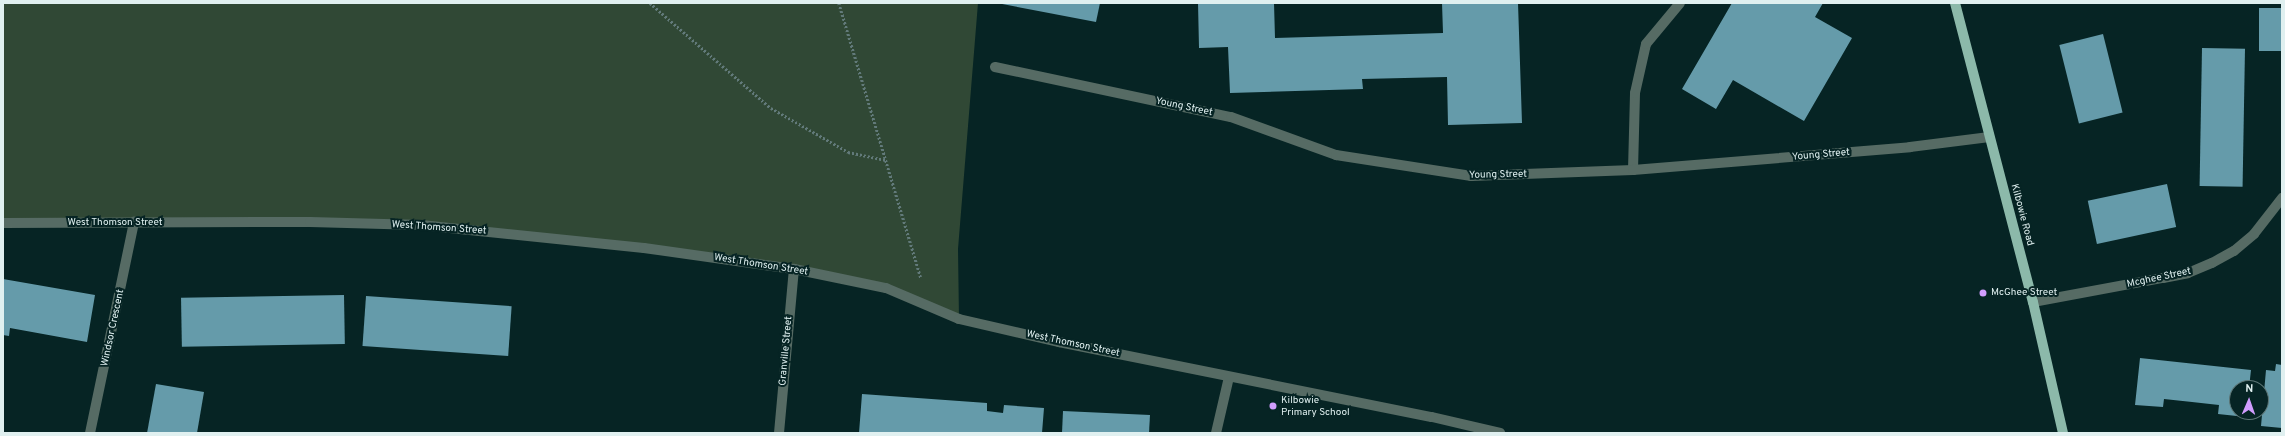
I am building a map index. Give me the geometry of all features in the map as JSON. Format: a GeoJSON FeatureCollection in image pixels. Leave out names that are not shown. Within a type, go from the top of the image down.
{"type":"FeatureCollection","features":[{"type":"Feature","properties":{"kind":"main road","name":"Kilbowie Road"},"geometry":{"type":"LineString","coordinates":[[1955,3],[2033,302],[2064,433]]}},
{"type":"Feature","properties":{"kind":"street"},"geometry":{"type":"LineString","coordinates":[[1633,170],[1635,93],[1646,44],[1680,3]]}},
{"type":"Feature","properties":{"kind":"street","name":"Young Street"},"geometry":{"type":"LineString","coordinates":[[995,67],[1231,117],[1336,155],[1471,176],[1633,170],[1910,147],[1989,137]]}},
{"type":"Feature","properties":{"kind":"street","name":"Mcghee Street"},"geometry":{"type":"LineString","coordinates":[[2033,302],[2182,274],[2212,264],[2234,250],[2254,234],[2282,198]]}},
{"type":"Feature","properties":{"kind":"street","name":"West Thomson Street"},"geometry":{"type":"LineString","coordinates":[[3,223],[134,222],[421,225],[644,248],[794,269],[886,288],[929,304],[959,318],[1230,377],[1432,417],[1500,433]]}},
{"type":"Feature","properties":{"kind":"street","name":"Windsor Crescent"},"geometry":{"type":"LineString","coordinates":[[90,433],[134,222]]}},
{"type":"Feature","properties":{"kind":"street","name":"Granville Street"},"geometry":{"type":"LineString","coordinates":[[779,433],[794,269]]}},
{"type":"Feature","properties":{"kind":"street"},"geometry":{"type":"LineString","coordinates":[[1216,433],[1230,377]]}},
{"type":"Feature","properties":{"kind":"path"},"geometry":{"type":"LineString","coordinates":[[650,3],[771,108],[848,152],[886,160]]}},
{"type":"Feature","properties":{"kind":"path"},"geometry":{"type":"LineString","coordinates":[[839,3],[929,304]]}},
{"type":"Feature","properties":{"kind":"green space"},"geometry":{"type":"Polygon","coordinates":[[[3,3],[978,3],[958,249],[959,319],[929,304],[794,269],[421,225],[3,223],[3,3]]]}},
{"type":"Feature","properties":{"kind":"building"},"geometry":{"type":"Polygon","coordinates":[[[997,3],[1100,3],[1096,22],[997,3]]]}},
{"type":"Feature","properties":{"kind":"building"},"geometry":{"type":"Polygon","coordinates":[[[1198,3],[1274,3],[1275,38],[1443,33],[1442,3],[1518,3],[1522,123],[1448,125],[1447,77],[1362,79],[1363,89],[1230,93],[1228,47],[1199,48],[1198,3]]]}},
{"type":"Feature","properties":{"kind":"building"},"geometry":{"type":"Polygon","coordinates":[[[1732,3],[1823,3],[1815,17],[1852,38],[1804,121],[1733,80],[1716,109],[1682,89],[1732,3]]]}},
{"type":"Feature","properties":{"kind":"building"},"geometry":{"type":"Polygon","coordinates":[[[2259,8],[2282,8],[2282,51],[2259,51],[2259,8]]]}},
{"type":"Feature","properties":{"kind":"building"},"geometry":{"type":"Polygon","coordinates":[[[2103,34],[2123,113],[2079,123],[2059,45],[2103,34]]]}},
{"type":"Feature","properties":{"kind":"building"},"geometry":{"type":"Polygon","coordinates":[[[2202,48],[2245,49],[2243,187],[2200,186],[2202,48]]]}},
{"type":"Feature","properties":{"kind":"building"},"geometry":{"type":"Polygon","coordinates":[[[2167,184],[2176,227],[2097,244],[2088,201],[2167,184]]]}},
{"type":"Feature","properties":{"kind":"building"},"geometry":{"type":"Polygon","coordinates":[[[3,279],[95,295],[87,342],[10,328],[9,336],[3,335],[3,279]]]}},
{"type":"Feature","properties":{"kind":"building"},"geometry":{"type":"Polygon","coordinates":[[[344,295],[345,344],[182,347],[181,298],[344,295]]]}},
{"type":"Feature","properties":{"kind":"building"},"geometry":{"type":"Polygon","coordinates":[[[366,296],[512,306],[508,356],[363,346],[366,296]]]}},
{"type":"Feature","properties":{"kind":"building"},"geometry":{"type":"Polygon","coordinates":[[[2140,358],[2251,370],[2250,380],[2229,380],[2229,415],[2218,414],[2219,405],[2192,402],[2164,399],[2163,407],[2135,405],[2140,358]]]}},
{"type":"Feature","properties":{"kind":"building"},"geometry":{"type":"Polygon","coordinates":[[[2276,364],[2282,365],[2282,428],[2261,426],[2262,420],[2269,420],[2269,380],[2265,380],[2266,370],[2275,371],[2276,364]]]}},
{"type":"Feature","properties":{"kind":"building"},"geometry":{"type":"Polygon","coordinates":[[[156,384],[204,392],[197,433],[147,433],[156,384]]]}},
{"type":"Feature","properties":{"kind":"building"},"geometry":{"type":"Polygon","coordinates":[[[862,394],[987,403],[987,411],[1003,413],[1004,405],[1044,408],[1042,433],[859,433],[862,394]]]}},
{"type":"Feature","properties":{"kind":"building"},"geometry":{"type":"Polygon","coordinates":[[[1063,411],[1150,415],[1149,433],[1062,433],[1063,411]]]}},
{"type":"Feature","properties":{"kind":"place","name":"McGhee Street"},"geometry":{"type":"Point","coordinates":[1983,293]}},
{"type":"Feature","properties":{"kind":"place","name":"Kilbowie Primary School"},"geometry":{"type":"Point","coordinates":[1273,406]}}]}
